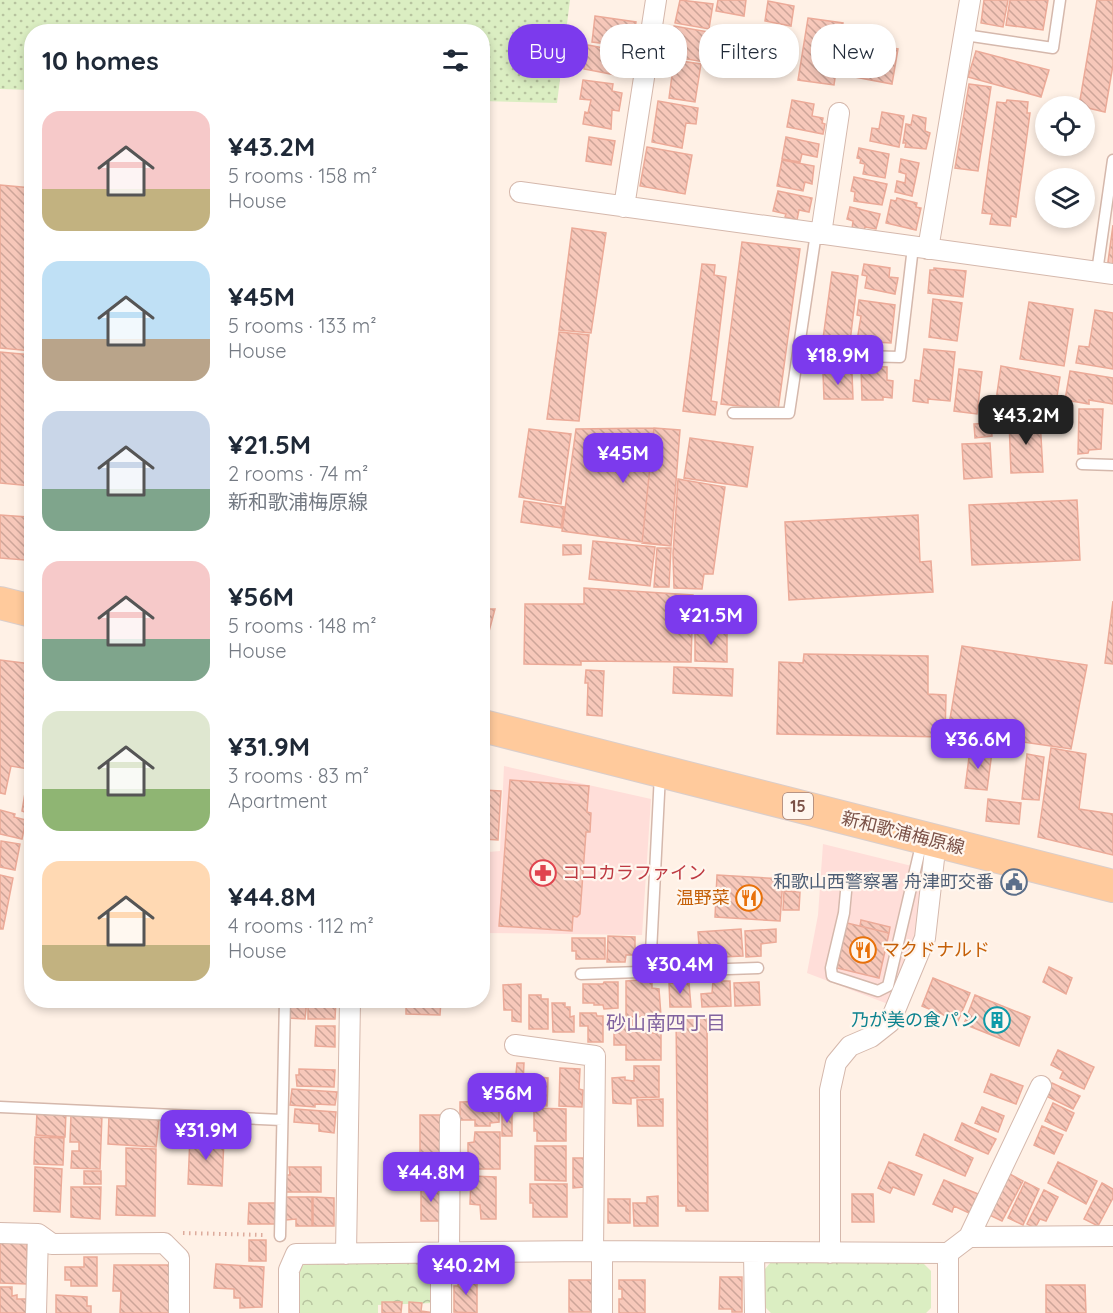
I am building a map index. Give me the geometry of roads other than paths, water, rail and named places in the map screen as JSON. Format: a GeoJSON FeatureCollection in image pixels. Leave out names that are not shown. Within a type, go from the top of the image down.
{"type":"FeatureCollection","features":[{"type":"Feature","properties":{"kind":"main road"},"geometry":{"type":"LineString","coordinates":[[0,603],[24,609]]}},
{"type":"Feature","properties":{"kind":"main road","name":"新和歌浦梅原線"},"geometry":{"type":"LineString","coordinates":[[490,728],[1113,886]]}},
{"type":"Feature","properties":{"kind":"street"},"geometry":{"type":"LineString","coordinates":[[624,207],[656,0]]}},
{"type":"Feature","properties":{"kind":"street"},"geometry":{"type":"LineString","coordinates":[[921,248],[970,0]]}},
{"type":"Feature","properties":{"kind":"street"},"geometry":{"type":"LineString","coordinates":[[818,234],[839,113]]}},
{"type":"Feature","properties":{"kind":"street"},"geometry":{"type":"LineString","coordinates":[[520,192],[1105,273]]}},
{"type":"Feature","properties":{"kind":"street"},"geometry":{"type":"LineString","coordinates":[[830,1253],[830,1090],[836,1063],[850,1046],[871,1037],[890,1022],[925,938],[929,839]]}},
{"type":"Feature","properties":{"kind":"street"},"geometry":{"type":"LineString","coordinates":[[346,1254],[350,1008]]}},
{"type":"Feature","properties":{"kind":"street"},"geometry":{"type":"LineString","coordinates":[[515,1045],[595,1056],[598,1251],[602,1313]]}},
{"type":"Feature","properties":{"kind":"street"},"geometry":{"type":"LineString","coordinates":[[289,1313],[289,1270],[296,1254],[598,1251],[948,1253],[969,1237],[1041,1086]]}},
{"type":"Feature","properties":{"kind":"street"},"geometry":{"type":"LineString","coordinates":[[441,1313],[450,1119]]}},
{"type":"Feature","properties":{"kind":"street"},"geometry":{"type":"LineString","coordinates":[[0,1233],[38,1234],[52,1244],[164,1242],[179,1258],[179,1313]]}},
{"type":"Feature","properties":{"kind":"street"},"geometry":{"type":"LineString","coordinates":[[36,1313],[38,1234]]}},
{"type":"Feature","properties":{"kind":"street"},"geometry":{"type":"LineString","coordinates":[[969,1237],[1113,1236]]}},
{"type":"Feature","properties":{"kind":"street"},"geometry":{"type":"LineString","coordinates":[[754,1253],[755,1313]]}},
{"type":"Feature","properties":{"kind":"street"},"geometry":{"type":"LineString","coordinates":[[948,1253],[948,1313]]}},
{"type":"Feature","properties":{"kind":"lane"},"geometry":{"type":"LineString","coordinates":[[964,35],[1053,48],[1060,0]]}},
{"type":"Feature","properties":{"kind":"lane"},"geometry":{"type":"LineString","coordinates":[[1105,273],[1113,160]]}},
{"type":"Feature","properties":{"kind":"lane"},"geometry":{"type":"LineString","coordinates":[[733,413],[789,413],[818,234]]}},
{"type":"Feature","properties":{"kind":"lane"},"geometry":{"type":"LineString","coordinates":[[858,356],[900,357],[921,248]]}},
{"type":"Feature","properties":{"kind":"lane"},"geometry":{"type":"LineString","coordinates":[[1082,464],[1113,465]]}},
{"type":"Feature","properties":{"kind":"lane"},"geometry":{"type":"LineString","coordinates":[[650,972],[661,771]]}},
{"type":"Feature","properties":{"kind":"lane"},"geometry":{"type":"LineString","coordinates":[[847,881],[844,913],[831,968],[832,976],[878,991],[888,986],[929,839]]}},
{"type":"Feature","properties":{"kind":"lane"},"geometry":{"type":"LineString","coordinates":[[581,974],[758,968]]}},
{"type":"Feature","properties":{"kind":"lane"},"geometry":{"type":"LineString","coordinates":[[280,1236],[285,1008]]}},
{"type":"Feature","properties":{"kind":"lane"},"geometry":{"type":"LineString","coordinates":[[0,1107],[282,1120]]}},
{"type":"Feature","properties":{"kind":"place","name":"ココカラファイン"},"geometry":{"type":"Point","coordinates":[543,873]}},
{"type":"Feature","properties":{"kind":"place","name":"和歌山西警察署 舟津町交番"},"geometry":{"type":"Point","coordinates":[1014,882]}},
{"type":"Feature","properties":{"kind":"place","name":"温野菜"},"geometry":{"type":"Point","coordinates":[749,898]}},
{"type":"Feature","properties":{"kind":"place","name":"マクドナルド"},"geometry":{"type":"Point","coordinates":[863,950]}},
{"type":"Feature","properties":{"kind":"place","name":"乃が美の食パン"},"geometry":{"type":"Point","coordinates":[997,1020]}},
{"type":"Feature","properties":{"kind":"district","name":"砂山南四丁目"},"geometry":{"type":"Point","coordinates":[666,1023]}}]}
